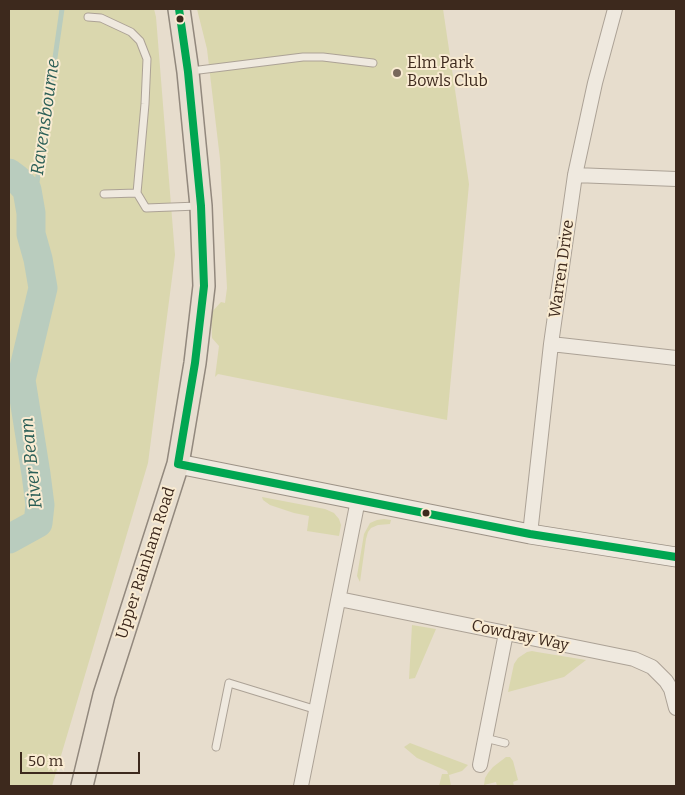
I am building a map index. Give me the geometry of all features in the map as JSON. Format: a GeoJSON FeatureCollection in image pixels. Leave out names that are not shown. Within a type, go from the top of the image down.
{"type":"FeatureCollection","features":[{"type":"Feature","properties":{"kind":"main road","name":"Upper Rainham Road"},"geometry":{"type":"LineString","coordinates":[[82,786],[104,695],[178,464],[195,362],[204,286],[201,206],[188,72],[179,9]]}},
{"type":"Feature","properties":{"kind":"street","name":"Warren Drive"},"geometry":{"type":"LineString","coordinates":[[530,534],[551,344],[575,175],[595,83],[616,9]]}},
{"type":"Feature","properties":{"kind":"street"},"geometry":{"type":"LineString","coordinates":[[575,175],[676,179]]}},
{"type":"Feature","properties":{"kind":"street"},"geometry":{"type":"LineString","coordinates":[[551,344],[676,358]]}},
{"type":"Feature","properties":{"kind":"street"},"geometry":{"type":"LineString","coordinates":[[178,464],[530,534],[676,557]]}},
{"type":"Feature","properties":{"kind":"street"},"geometry":{"type":"LineString","coordinates":[[301,786],[358,500]]}},
{"type":"Feature","properties":{"kind":"street","name":"Cowdray Way"},"geometry":{"type":"LineString","coordinates":[[338,599],[634,659],[652,667],[666,681],[676,708]]}},
{"type":"Feature","properties":{"kind":"street"},"geometry":{"type":"LineString","coordinates":[[480,765],[506,633]]}},
{"type":"Feature","properties":{"kind":"lane"},"geometry":{"type":"LineString","coordinates":[[88,17],[102,18],[131,32],[140,41],[147,59],[137,192],[146,208],[201,206]]}},
{"type":"Feature","properties":{"kind":"lane"},"geometry":{"type":"LineString","coordinates":[[188,72],[303,57],[323,57],[373,63]]}},
{"type":"Feature","properties":{"kind":"lane"},"geometry":{"type":"LineString","coordinates":[[104,194],[137,192]]}},
{"type":"Feature","properties":{"kind":"lane"},"geometry":{"type":"LineString","coordinates":[[216,747],[229,683],[317,710]]}},
{"type":"Feature","properties":{"kind":"lane"},"geometry":{"type":"LineString","coordinates":[[485,738],[505,743]]}},
{"type":"Feature","properties":{"kind":"shaded area"},"geometry":{"type":"Polygon","coordinates":[[[9,9],[154,9],[175,255],[148,463],[52,786],[9,786],[9,9]]]}},
{"type":"Feature","properties":{"kind":"shaded area"},"geometry":{"type":"Polygon","coordinates":[[[197,9],[443,9],[469,184],[447,420],[218,374],[215,377],[219,346],[212,338],[211,313],[221,302],[225,303],[227,288],[220,159],[207,49],[197,9]]]}},
{"type":"Feature","properties":{"kind":"shaded area"},"geometry":{"type":"Polygon","coordinates":[[[262,497],[325,509],[334,513],[341,525],[339,536],[307,531],[309,516],[270,505],[262,497]]]}},
{"type":"Feature","properties":{"kind":"shaded area"},"geometry":{"type":"Polygon","coordinates":[[[384,519],[391,520],[390,524],[378,525],[371,528],[368,532],[360,582],[357,576],[364,534],[370,523],[384,519]]]}},
{"type":"Feature","properties":{"kind":"shaded area"},"geometry":{"type":"Polygon","coordinates":[[[412,625],[436,629],[415,678],[409,679],[412,625]]]}},
{"type":"Feature","properties":{"kind":"shaded area"},"geometry":{"type":"Polygon","coordinates":[[[532,651],[586,660],[564,677],[508,692],[514,664],[518,658],[532,651]]]}},
{"type":"Feature","properties":{"kind":"shaded area"},"geometry":{"type":"Polygon","coordinates":[[[410,743],[468,765],[462,771],[449,775],[451,786],[439,786],[442,774],[448,774],[447,771],[417,758],[404,747],[410,743]]]}},
{"type":"Feature","properties":{"kind":"shaded area"},"geometry":{"type":"Polygon","coordinates":[[[506,757],[510,757],[513,761],[518,780],[513,782],[514,786],[497,786],[496,782],[484,785],[488,773],[506,757]]]}},
{"type":"Feature","properties":{"kind":"waterway","name":"Ravensbourne"},"geometry":{"type":"LineString","coordinates":[[31,224],[62,9]]}},
{"type":"Feature","properties":{"kind":"waterway","name":"River Beam"},"geometry":{"type":"LineString","coordinates":[[9,173],[27,190],[31,213],[31,234],[43,288],[21,380],[40,505],[38,523],[9,539]]}},
{"type":"Feature","properties":{"kind":"transit line"},"geometry":{"type":"LineString","coordinates":[[178,464],[195,363],[204,286],[201,206],[188,72],[179,9]]}},
{"type":"Feature","properties":{"kind":"transit line"},"geometry":{"type":"LineString","coordinates":[[178,464],[530,534],[676,557]]}},
{"type":"Feature","properties":{"kind":"place","name":"Elm Park Bowls Club"},"geometry":{"type":"Point","coordinates":[397,73]}}]}
